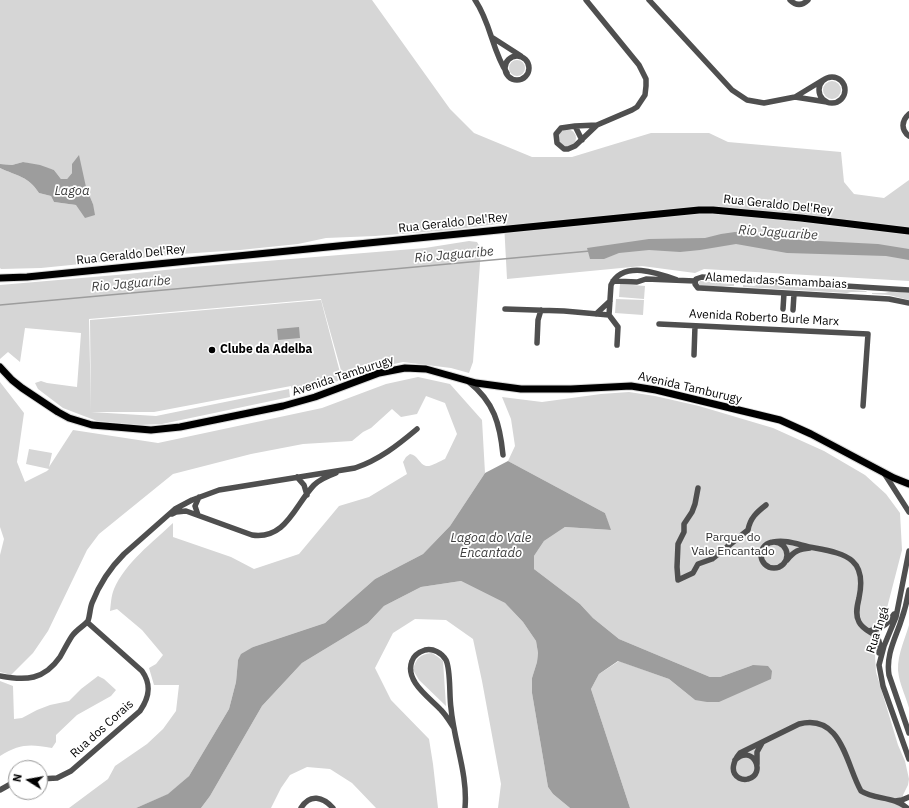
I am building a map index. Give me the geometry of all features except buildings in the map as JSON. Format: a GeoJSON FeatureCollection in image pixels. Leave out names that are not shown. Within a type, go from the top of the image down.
{"type":"FeatureCollection","features":[{"type":"Feature","properties":{"kind":"main road","name":"Rua Geraldo Del'Rey"},"geometry":{"type":"LineString","coordinates":[[0,278],[27,277],[692,210],[713,210],[801,218],[909,231]]}},
{"type":"Feature","properties":{"kind":"main road","name":"Avenida Tamburugy"},"geometry":{"type":"LineString","coordinates":[[0,367],[22,388],[52,409],[69,418],[92,425],[151,430],[180,427],[283,406],[316,397],[358,380],[405,368],[426,369],[467,380],[521,389],[564,389],[621,386],[656,390],[780,420],[811,434],[909,484]]}},
{"type":"Feature","properties":{"kind":"street"},"geometry":{"type":"LineString","coordinates":[[475,0],[485,16],[500,60],[509,76],[515,79],[526,76],[529,66],[525,59],[493,38]]}},
{"type":"Feature","properties":{"kind":"street"},"geometry":{"type":"LineString","coordinates":[[586,0],[638,65],[646,79],[645,95],[637,107],[597,125],[565,126],[558,131],[556,139],[557,144],[560,147],[568,149],[572,148],[597,125]]}},
{"type":"Feature","properties":{"kind":"street"},"geometry":{"type":"LineString","coordinates":[[649,0],[727,84],[740,96],[747,100],[764,103],[796,97],[833,103],[840,100],[845,88],[842,81],[831,77],[796,97]]}},
{"type":"Feature","properties":{"kind":"street"},"geometry":{"type":"LineString","coordinates":[[790,0],[799,5],[804,4],[808,0]]}},
{"type":"Feature","properties":{"kind":"street"},"geometry":{"type":"LineString","coordinates":[[507,73],[506,66],[509,60],[515,56],[522,57]]}},
{"type":"Feature","properties":{"kind":"street"},"geometry":{"type":"LineString","coordinates":[[824,80],[819,88],[820,93],[821,97],[829,102]]}},
{"type":"Feature","properties":{"kind":"street"},"geometry":{"type":"LineString","coordinates":[[909,114],[902,125],[905,132],[909,136]]}},
{"type":"Feature","properties":{"kind":"street"},"geometry":{"type":"LineString","coordinates":[[574,126],[582,140]]}},
{"type":"Feature","properties":{"kind":"street"},"geometry":{"type":"LineString","coordinates":[[617,345],[618,327],[609,315],[611,285],[613,282],[625,273],[636,270],[660,274],[677,280]]}},
{"type":"Feature","properties":{"kind":"street"},"geometry":{"type":"LineString","coordinates":[[643,271],[643,280]]}},
{"type":"Feature","properties":{"kind":"street","name":"Alameda das Samambaias"},"geometry":{"type":"LineString","coordinates":[[909,290],[700,277],[695,282],[698,288],[869,298],[909,303]]}},
{"type":"Feature","properties":{"kind":"street"},"geometry":{"type":"LineString","coordinates":[[613,282],[677,280],[695,282]]}},
{"type":"Feature","properties":{"kind":"street"},"geometry":{"type":"LineString","coordinates":[[739,280],[739,290]]}},
{"type":"Feature","properties":{"kind":"street"},"geometry":{"type":"LineString","coordinates":[[869,298],[870,288]]}},
{"type":"Feature","properties":{"kind":"street"},"geometry":{"type":"LineString","coordinates":[[783,309],[784,293]]}},
{"type":"Feature","properties":{"kind":"street"},"geometry":{"type":"LineString","coordinates":[[793,310],[794,294]]}},
{"type":"Feature","properties":{"kind":"street"},"geometry":{"type":"LineString","coordinates":[[596,314],[610,301]]}},
{"type":"Feature","properties":{"kind":"street"},"geometry":{"type":"LineString","coordinates":[[505,309],[609,315]]}},
{"type":"Feature","properties":{"kind":"street"},"geometry":{"type":"LineString","coordinates":[[537,343],[538,320],[541,310]]}},
{"type":"Feature","properties":{"kind":"street","name":"Avenida Roberto Burle Marx"},"geometry":{"type":"LineString","coordinates":[[659,324],[868,334],[863,406]]}},
{"type":"Feature","properties":{"kind":"street"},"geometry":{"type":"LineString","coordinates":[[694,355],[695,326]]}},
{"type":"Feature","properties":{"kind":"street"},"geometry":{"type":"LineString","coordinates":[[467,380],[486,400],[498,423],[503,455]]}},
{"type":"Feature","properties":{"kind":"street"},"geometry":{"type":"LineString","coordinates":[[0,676],[24,679],[40,675],[47,671],[60,656],[75,633],[87,622],[95,597],[117,561],[179,506],[199,496],[219,490],[355,468],[373,461],[417,430]]}},
{"type":"Feature","properties":{"kind":"street"},"geometry":{"type":"LineString","coordinates":[[168,515],[181,511],[198,515],[252,535],[268,535],[280,529],[306,495],[320,481],[344,470]]}},
{"type":"Feature","properties":{"kind":"street"},"geometry":{"type":"LineString","coordinates":[[884,472],[909,512]]}},
{"type":"Feature","properties":{"kind":"street"},"geometry":{"type":"LineString","coordinates":[[296,477],[304,485],[306,495]]}},
{"type":"Feature","properties":{"kind":"street"},"geometry":{"type":"LineString","coordinates":[[698,488],[695,504],[684,524],[684,532],[678,544],[678,580],[693,573],[698,564],[712,559],[748,530],[749,524],[756,513],[766,505]]}},
{"type":"Feature","properties":{"kind":"street"},"geometry":{"type":"LineString","coordinates":[[198,515],[195,506],[199,496]]}},
{"type":"Feature","properties":{"kind":"street"},"geometry":{"type":"LineString","coordinates":[[810,548],[805,545],[783,541],[769,543],[763,550],[762,554],[764,563],[772,568],[776,568],[784,564],[794,552],[799,549],[810,548],[839,553],[850,559],[860,572],[861,578],[857,618],[863,627],[878,638],[879,665]]}},
{"type":"Feature","properties":{"kind":"street"},"geometry":{"type":"LineString","coordinates":[[773,542],[783,545],[786,549],[787,554],[784,564]]}},
{"type":"Feature","properties":{"kind":"street","name":"Rua Ingá"},"geometry":{"type":"LineString","coordinates":[[909,551],[896,617],[884,646],[879,665],[883,686],[909,759]]}},
{"type":"Feature","properties":{"kind":"street","name":"Rua Ingá"},"geometry":{"type":"LineString","coordinates":[[909,590],[904,614],[890,652],[888,668],[889,675],[909,733]]}},
{"type":"Feature","properties":{"kind":"street"},"geometry":{"type":"LineString","coordinates":[[869,631],[876,630],[885,625],[893,616],[898,604]]}},
{"type":"Feature","properties":{"kind":"street","name":"Rua dos Corais"},"geometry":{"type":"LineString","coordinates":[[48,779],[57,778],[71,771],[140,711],[148,698],[149,686],[142,671],[87,622]]}},
{"type":"Feature","properties":{"kind":"street"},"geometry":{"type":"LineString","coordinates":[[454,728],[443,712],[417,685],[410,673],[412,660],[416,654],[422,651],[429,649],[441,654],[446,660],[448,666],[451,709],[464,775],[465,808]]}},
{"type":"Feature","properties":{"kind":"street"},"geometry":{"type":"LineString","coordinates":[[443,712],[451,709]]}},
{"type":"Feature","properties":{"kind":"street"},"geometry":{"type":"LineString","coordinates":[[762,743],[757,752],[757,765],[754,776],[747,779],[739,778],[734,772],[733,768],[735,760],[740,753],[792,727],[805,723],[812,723],[824,726],[838,738],[861,791],[866,794],[895,801],[907,808]]}},
{"type":"Feature","properties":{"kind":"street"},"geometry":{"type":"LineString","coordinates":[[735,760],[742,755],[746,755],[753,758],[757,765]]}},
{"type":"Feature","properties":{"kind":"street"},"geometry":{"type":"LineString","coordinates":[[895,801],[909,797]]}},
{"type":"Feature","properties":{"kind":"street"},"geometry":{"type":"LineString","coordinates":[[301,808],[305,802],[314,798],[324,800],[333,808]]}},
{"type":"Feature","properties":{"kind":"green space"},"geometry":{"type":"Polygon","coordinates":[[[0,0],[372,0],[450,109],[474,133],[532,157],[572,157],[651,133],[709,133],[728,142],[841,152],[844,182],[854,194],[884,198],[909,180],[909,281],[704,269],[695,273],[642,266],[507,279],[504,223],[451,230],[326,238],[298,244],[240,250],[181,254],[41,268],[1,269],[0,168],[31,183],[39,193],[51,196],[54,202],[76,205],[93,204],[86,187],[72,164],[72,173],[67,179],[61,179],[54,170],[23,162],[12,165],[0,164],[0,0]]]}},
{"type":"Feature","properties":{"kind":"green space"},"geometry":{"type":"Polygon","coordinates":[[[514,60],[520,60],[525,65],[523,74],[520,76],[514,76],[509,71],[509,65],[514,60]]]}},
{"type":"Feature","properties":{"kind":"green space"},"geometry":{"type":"Polygon","coordinates":[[[832,81],[838,84],[841,90],[838,96],[832,99],[826,96],[823,90],[826,84],[832,81]]]}},
{"type":"Feature","properties":{"kind":"green space"},"geometry":{"type":"Polygon","coordinates":[[[567,129],[573,132],[576,138],[573,144],[567,147],[561,144],[558,138],[561,132],[567,129]]]}},
{"type":"Feature","properties":{"kind":"green space"},"geometry":{"type":"Polygon","coordinates":[[[469,241],[477,242],[481,249],[473,362],[469,373],[451,368],[403,362],[380,367],[344,381],[321,299],[89,319],[91,412],[156,416],[289,389],[290,397],[162,424],[140,425],[97,421],[63,408],[38,389],[35,383],[41,381],[77,387],[81,333],[25,328],[20,362],[8,352],[0,359],[0,285],[425,248],[469,241]]]}},
{"type":"Feature","properties":{"kind":"green space"},"geometry":{"type":"Polygon","coordinates":[[[700,281],[734,284],[734,286],[706,288],[698,284],[700,281]]]}},
{"type":"Feature","properties":{"kind":"green space"},"geometry":{"type":"Polygon","coordinates":[[[620,284],[645,286],[644,299],[619,297],[620,284]]]}},
{"type":"Feature","properties":{"kind":"green space"},"geometry":{"type":"Polygon","coordinates":[[[760,284],[867,291],[847,293],[743,287],[743,285],[754,286],[760,284]]]}},
{"type":"Feature","properties":{"kind":"green space"},"geometry":{"type":"Polygon","coordinates":[[[892,291],[909,293],[909,300],[889,295],[872,294],[872,293],[885,293],[892,291]]]}},
{"type":"Feature","properties":{"kind":"green space"},"geometry":{"type":"Polygon","coordinates":[[[616,299],[644,300],[643,315],[615,313],[616,299]]]}},
{"type":"Feature","properties":{"kind":"green space","name":"Clube da Adelba"},"geometry":{"type":"Polygon","coordinates":[[[321,300],[342,380],[293,392],[291,386],[154,412],[91,412],[90,320],[321,300]]]}},
{"type":"Feature","properties":{"kind":"green space"},"geometry":{"type":"Polygon","coordinates":[[[418,377],[450,384],[482,420],[485,473],[450,526],[423,554],[375,579],[325,623],[253,647],[238,660],[236,682],[229,709],[189,776],[169,794],[136,808],[69,808],[108,779],[115,766],[147,744],[163,729],[176,711],[179,685],[154,685],[149,668],[156,664],[163,655],[142,630],[117,609],[110,611],[113,592],[119,579],[140,553],[173,523],[173,537],[231,557],[254,569],[299,554],[339,506],[369,497],[407,474],[403,462],[410,454],[415,456],[426,466],[433,465],[445,459],[457,434],[445,403],[426,396],[417,414],[401,417],[392,409],[371,428],[363,432],[352,441],[303,444],[251,454],[173,474],[99,534],[87,550],[48,631],[33,653],[11,675],[0,672],[0,555],[4,539],[0,527],[0,382],[24,413],[17,462],[25,482],[49,469],[26,464],[29,449],[52,453],[49,467],[73,430],[158,443],[322,408],[386,384],[418,377]]]}},
{"type":"Feature","properties":{"kind":"green space","name":"Parque do Vale Encantado"},"geometry":{"type":"Polygon","coordinates":[[[629,392],[699,406],[773,428],[824,451],[865,475],[886,494],[900,513],[902,550],[876,644],[875,655],[876,672],[898,745],[905,761],[909,779],[903,795],[902,808],[630,808],[591,689],[599,674],[619,661],[669,679],[695,700],[753,665],[720,677],[710,677],[619,639],[593,618],[580,604],[534,569],[534,556],[544,541],[565,527],[610,530],[605,513],[508,461],[515,446],[511,419],[502,397],[542,402],[601,394],[629,392]]]}},
{"type":"Feature","properties":{"kind":"green space"},"geometry":{"type":"Polygon","coordinates":[[[461,581],[505,603],[523,622],[536,641],[538,653],[532,678],[532,693],[548,787],[553,794],[570,808],[498,808],[501,784],[473,639],[446,620],[415,619],[393,633],[375,668],[391,700],[429,739],[438,808],[376,808],[352,783],[330,769],[307,767],[290,775],[281,788],[271,808],[201,808],[210,796],[262,706],[302,663],[368,623],[384,606],[421,587],[461,581]]]}},
{"type":"Feature","properties":{"kind":"green space"},"geometry":{"type":"Polygon","coordinates":[[[909,625],[909,708],[900,681],[898,664],[909,625]]]}},
{"type":"Feature","properties":{"kind":"green space"},"geometry":{"type":"Polygon","coordinates":[[[432,653],[443,661],[446,706],[419,680],[413,670],[419,657],[424,654],[432,653]]]}},
{"type":"Feature","properties":{"kind":"green space"},"geometry":{"type":"Polygon","coordinates":[[[98,676],[104,679],[116,690],[111,696],[77,715],[56,735],[56,742],[52,748],[25,746],[13,749],[0,756],[0,681],[13,686],[14,719],[22,718],[50,705],[69,701],[81,689],[98,676]]]}},
{"type":"Feature","properties":{"kind":"water","name":"Lagoa"},"geometry":{"type":"Polygon","coordinates":[[[79,155],[86,187],[93,204],[95,215],[85,218],[76,205],[54,202],[51,196],[39,193],[31,183],[0,168],[0,164],[12,165],[23,162],[40,165],[54,170],[61,179],[67,179],[72,173],[72,164],[79,155]]]}},
{"type":"Feature","properties":{"kind":"water"},"geometry":{"type":"Polygon","coordinates":[[[735,232],[780,239],[878,244],[909,249],[909,260],[886,256],[787,253],[736,244],[680,252],[649,250],[619,253],[604,259],[590,259],[587,248],[649,239],[705,238],[735,232]]]}},
{"type":"Feature","properties":{"kind":"water"},"geometry":{"type":"Polygon","coordinates":[[[299,327],[300,338],[278,340],[277,329],[299,327]]]}},
{"type":"Feature","properties":{"kind":"water","name":"Lagoa do Vale Encantado"},"geometry":{"type":"Polygon","coordinates":[[[508,461],[605,513],[611,530],[565,527],[544,541],[534,556],[534,569],[580,604],[593,618],[619,639],[710,677],[720,677],[753,665],[768,666],[772,671],[771,679],[719,702],[707,702],[695,700],[669,679],[618,661],[599,674],[591,689],[630,808],[570,808],[553,794],[548,787],[532,693],[532,678],[538,653],[536,641],[523,622],[505,603],[461,581],[421,587],[384,606],[368,623],[302,663],[262,706],[210,796],[201,808],[136,808],[168,794],[189,776],[229,709],[236,682],[238,660],[241,654],[253,647],[325,623],[375,579],[423,554],[450,526],[485,473],[508,461]]]}},
{"type":"Feature","properties":{"kind":"waterway","name":"Rio Jaguaribe"},"geometry":{"type":"LineString","coordinates":[[0,305],[590,251]]}},
{"type":"Feature","properties":{"kind":"place","name":"Clube da Adelba"},"geometry":{"type":"Point","coordinates":[212,350]}}]}
